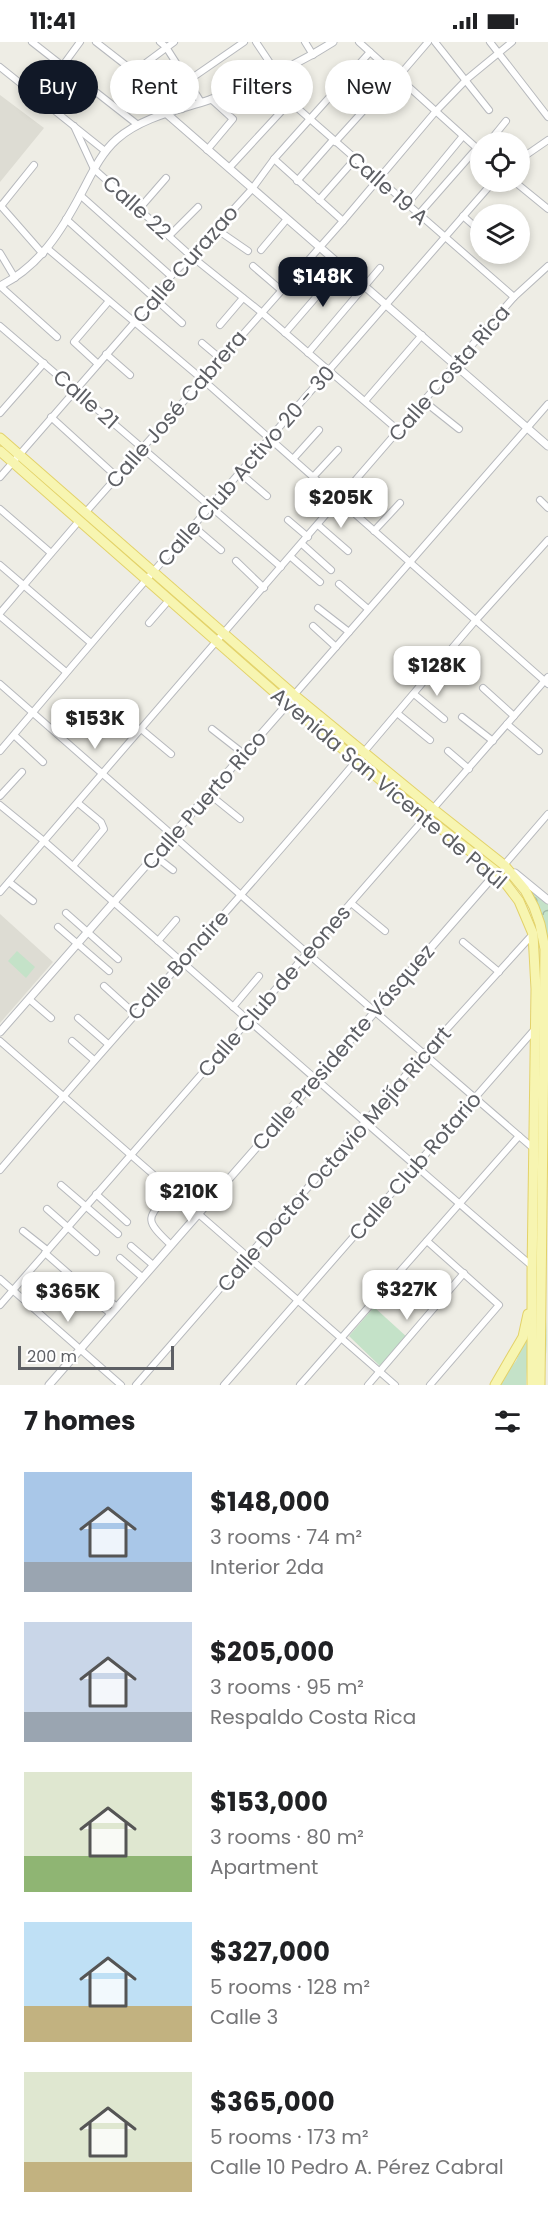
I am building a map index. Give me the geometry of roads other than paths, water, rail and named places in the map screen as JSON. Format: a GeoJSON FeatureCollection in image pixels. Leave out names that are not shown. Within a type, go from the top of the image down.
{"type":"FeatureCollection","features":[{"type":"Feature","properties":{"kind":"main road","name":"Avenida San Vicente de Paúl"},"geometry":{"type":"LineString","coordinates":[[0,438],[146,580],[356,761],[497,872],[519,901],[533,934],[536,1029],[532,1385]]}},
{"type":"Feature","properties":{"kind":"main road","name":"Avenida San Vicente de Paúl"},"geometry":{"type":"LineString","coordinates":[[0,451],[153,572],[363,753],[504,865],[525,890],[540,924],[545,949],[545,1239],[535,1270],[542,1385]]}},
{"type":"Feature","properties":{"kind":"main road"},"geometry":{"type":"LineString","coordinates":[[544,1047],[548,1037]]}},
{"type":"Feature","properties":{"kind":"main road"},"geometry":{"type":"LineString","coordinates":[[535,1270],[548,1316]]}},
{"type":"Feature","properties":{"kind":"main road"},"geometry":{"type":"LineString","coordinates":[[495,1385],[523,1337],[528,1320],[535,1270]]}},
{"type":"Feature","properties":{"kind":"main road"},"geometry":{"type":"LineString","coordinates":[[542,1385],[548,1363]]}},
{"type":"Feature","properties":{"kind":"street"},"geometry":{"type":"LineString","coordinates":[[32,42],[55,60]]}},
{"type":"Feature","properties":{"kind":"street"},"geometry":{"type":"LineString","coordinates":[[67,60],[80,42]]}},
{"type":"Feature","properties":{"kind":"street"},"geometry":{"type":"LineString","coordinates":[[96,42],[120,60]]}},
{"type":"Feature","properties":{"kind":"street"},"geometry":{"type":"LineString","coordinates":[[160,42],[175,60]]}},
{"type":"Feature","properties":{"kind":"street"},"geometry":{"type":"LineString","coordinates":[[149,60],[174,42]]}},
{"type":"Feature","properties":{"kind":"street"},"geometry":{"type":"LineString","coordinates":[[199,74],[244,42]]}},
{"type":"Feature","properties":{"kind":"street"},"geometry":{"type":"LineString","coordinates":[[256,42],[268,60]]}},
{"type":"Feature","properties":{"kind":"street"},"geometry":{"type":"LineString","coordinates":[[305,42],[314,55]]}},
{"type":"Feature","properties":{"kind":"street"},"geometry":{"type":"LineString","coordinates":[[303,60],[333,42]]}},
{"type":"Feature","properties":{"kind":"street"},"geometry":{"type":"LineString","coordinates":[[359,42],[379,60]]}},
{"type":"Feature","properties":{"kind":"street"},"geometry":{"type":"LineString","coordinates":[[412,61],[428,42]]}},
{"type":"Feature","properties":{"kind":"street"},"geometry":{"type":"LineString","coordinates":[[435,42],[489,110]]}},
{"type":"Feature","properties":{"kind":"street"},"geometry":{"type":"LineString","coordinates":[[490,42],[548,117]]}},
{"type":"Feature","properties":{"kind":"street","name":"Calle José Cabrera"},"geometry":{"type":"LineString","coordinates":[[0,614],[436,111],[466,79],[512,42]]}},
{"type":"Feature","properties":{"kind":"street","name":"Calle Curazao"},"geometry":{"type":"LineString","coordinates":[[363,60],[370,52]]}},
{"type":"Feature","properties":{"kind":"street"},"geometry":{"type":"LineString","coordinates":[[0,67],[18,81]]}},
{"type":"Feature","properties":{"kind":"street"},"geometry":{"type":"LineString","coordinates":[[412,90],[470,142]]}},
{"type":"Feature","properties":{"kind":"street"},"geometry":{"type":"LineString","coordinates":[[98,94],[138,125]]}},
{"type":"Feature","properties":{"kind":"street"},"geometry":{"type":"LineString","coordinates":[[199,98],[201,102],[211,99]]}},
{"type":"Feature","properties":{"kind":"street","name":"Calle Curazao"},"geometry":{"type":"LineString","coordinates":[[0,477],[134,323],[171,276],[252,189],[274,159],[325,102]]}},
{"type":"Feature","properties":{"kind":"street"},"geometry":{"type":"LineString","coordinates":[[59,114],[105,151]]}},
{"type":"Feature","properties":{"kind":"street"},"geometry":{"type":"LineString","coordinates":[[57,337],[0,286],[27,270],[45,251],[105,151],[138,125],[168,114],[548,446]]}},
{"type":"Feature","properties":{"kind":"street"},"geometry":{"type":"LineString","coordinates":[[207,150],[233,119],[228,114]]}},
{"type":"Feature","properties":{"kind":"street"},"geometry":{"type":"LineString","coordinates":[[229,168],[279,114]]}},
{"type":"Feature","properties":{"kind":"street","name":"Calle 19 A"},"geometry":{"type":"LineString","coordinates":[[304,114],[514,297]]}},
{"type":"Feature","properties":{"kind":"street"},"geometry":{"type":"LineString","coordinates":[[297,181],[360,114]]}},
{"type":"Feature","properties":{"kind":"street"},"geometry":{"type":"LineString","coordinates":[[497,132],[506,121]]}},
{"type":"Feature","properties":{"kind":"street"},"geometry":{"type":"LineString","coordinates":[[74,126],[94,169]]}},
{"type":"Feature","properties":{"kind":"street"},"geometry":{"type":"LineString","coordinates":[[407,204],[463,136]]}},
{"type":"Feature","properties":{"kind":"street"},"geometry":{"type":"LineString","coordinates":[[530,152],[548,140]]}},
{"type":"Feature","properties":{"kind":"street"},"geometry":{"type":"LineString","coordinates":[[418,214],[470,158]]}},
{"type":"Feature","properties":{"kind":"street"},"geometry":{"type":"LineString","coordinates":[[274,159],[343,221]]}},
{"type":"Feature","properties":{"kind":"street"},"geometry":{"type":"LineString","coordinates":[[319,200],[355,159]]}},
{"type":"Feature","properties":{"kind":"street"},"geometry":{"type":"LineString","coordinates":[[34,165],[0,206],[45,251],[202,379],[475,621],[547,681]]}},
{"type":"Feature","properties":{"kind":"street","name":"Calle 22"},"geometry":{"type":"LineString","coordinates":[[94,169],[191,256],[261,312],[399,431]]}},
{"type":"Feature","properties":{"kind":"street"},"geometry":{"type":"LineString","coordinates":[[138,209],[166,178]]}},
{"type":"Feature","properties":{"kind":"street","name":"Calle Club Activo 20 - 30"},"geometry":{"type":"LineString","coordinates":[[0,751],[91,643],[484,192]]}},
{"type":"Feature","properties":{"kind":"street"},"geometry":{"type":"LineString","coordinates":[[527,192],[548,209]]}},
{"type":"Feature","properties":{"kind":"street"},"geometry":{"type":"LineString","coordinates":[[80,195],[171,276]]}},
{"type":"Feature","properties":{"kind":"street"},"geometry":{"type":"LineString","coordinates":[[169,236],[198,207]]}},
{"type":"Feature","properties":{"kind":"street"},"geometry":{"type":"LineString","coordinates":[[463,216],[470,222]]}},
{"type":"Feature","properties":{"kind":"street"},"geometry":{"type":"LineString","coordinates":[[66,219],[182,323]]}},
{"type":"Feature","properties":{"kind":"street"},"geometry":{"type":"LineString","coordinates":[[261,250],[287,219]]}},
{"type":"Feature","properties":{"kind":"street"},"geometry":{"type":"LineString","coordinates":[[216,229],[248,251]]}},
{"type":"Feature","properties":{"kind":"street"},"geometry":{"type":"LineString","coordinates":[[0,253],[15,278]]}},
{"type":"Feature","properties":{"kind":"street"},"geometry":{"type":"LineString","coordinates":[[253,266],[281,290]]}},
{"type":"Feature","properties":{"kind":"street","name":"Calle Costa Rica"},"geometry":{"type":"LineString","coordinates":[[0,892],[514,297],[548,266]]}},
{"type":"Feature","properties":{"kind":"street"},"geometry":{"type":"LineString","coordinates":[[285,333],[342,267]]}},
{"type":"Feature","properties":{"kind":"street"},"geometry":{"type":"LineString","coordinates":[[308,353],[380,268]]}},
{"type":"Feature","properties":{"kind":"street"},"geometry":{"type":"LineString","coordinates":[[220,325],[243,298]]}},
{"type":"Feature","properties":{"kind":"street"},"geometry":{"type":"LineString","coordinates":[[98,364],[74,342],[109,301]]}},
{"type":"Feature","properties":{"kind":"street","name":"Calle 21"},"geometry":{"type":"LineString","coordinates":[[0,326],[282,567]]}},
{"type":"Feature","properties":{"kind":"street"},"geometry":{"type":"LineString","coordinates":[[364,401],[422,335]]}},
{"type":"Feature","properties":{"kind":"street"},"geometry":{"type":"LineString","coordinates":[[202,343],[220,359]]}},
{"type":"Feature","properties":{"kind":"street"},"geometry":{"type":"LineString","coordinates":[[106,354],[130,375]]}},
{"type":"Feature","properties":{"kind":"street"},"geometry":{"type":"LineString","coordinates":[[0,413],[44,363]]}},
{"type":"Feature","properties":{"kind":"street"},"geometry":{"type":"LineString","coordinates":[[425,402],[459,429]]}},
{"type":"Feature","properties":{"kind":"street","name":"Calle Puerto Rico"},"geometry":{"type":"LineString","coordinates":[[0,1032],[548,404]]}},
{"type":"Feature","properties":{"kind":"street"},"geometry":{"type":"LineString","coordinates":[[51,417],[117,477]]}},
{"type":"Feature","properties":{"kind":"street"},"geometry":{"type":"LineString","coordinates":[[293,459],[319,430]]}},
{"type":"Feature","properties":{"kind":"street"},"geometry":{"type":"LineString","coordinates":[[314,477],[338,450]]}},
{"type":"Feature","properties":{"kind":"street"},"geometry":{"type":"LineString","coordinates":[[240,473],[267,496]]}},
{"type":"Feature","properties":{"kind":"street"},"geometry":{"type":"LineString","coordinates":[[540,500],[548,507]]}},
{"type":"Feature","properties":{"kind":"street"},"geometry":{"type":"LineString","coordinates":[[374,531],[400,502]]}},
{"type":"Feature","properties":{"kind":"street"},"geometry":{"type":"LineString","coordinates":[[0,509],[51,553]]}},
{"type":"Feature","properties":{"kind":"street"},"geometry":{"type":"LineString","coordinates":[[288,519],[308,537]]}},
{"type":"Feature","properties":{"kind":"street"},"geometry":{"type":"LineString","coordinates":[[318,525],[348,551]]}},
{"type":"Feature","properties":{"kind":"street"},"geometry":{"type":"LineString","coordinates":[[193,526],[222,550]]}},
{"type":"Feature","properties":{"kind":"street"},"geometry":{"type":"LineString","coordinates":[[363,753],[475,621],[548,540]]}},
{"type":"Feature","properties":{"kind":"street"},"geometry":{"type":"LineString","coordinates":[[302,544],[331,570]]}},
{"type":"Feature","properties":{"kind":"street"},"geometry":{"type":"LineString","coordinates":[[541,547],[548,552]]}},
{"type":"Feature","properties":{"kind":"street"},"geometry":{"type":"LineString","coordinates":[[291,557],[320,582]]}},
{"type":"Feature","properties":{"kind":"street"},"geometry":{"type":"LineString","coordinates":[[236,561],[264,588]]}},
{"type":"Feature","properties":{"kind":"street"},"geometry":{"type":"LineString","coordinates":[[0,565],[91,643]]}},
{"type":"Feature","properties":{"kind":"street"},"geometry":{"type":"LineString","coordinates":[[339,584],[368,609]]}},
{"type":"Feature","properties":{"kind":"street"},"geometry":{"type":"LineString","coordinates":[[149,623],[169,600]]}},
{"type":"Feature","properties":{"kind":"street"},"geometry":{"type":"LineString","coordinates":[[318,608],[349,632]]}},
{"type":"Feature","properties":{"kind":"street"},"geometry":{"type":"LineString","coordinates":[[0,614],[66,672]]}},
{"type":"Feature","properties":{"kind":"street"},"geometry":{"type":"LineString","coordinates":[[313,626],[336,647]]}},
{"type":"Feature","properties":{"kind":"street","name":"Calle Club de Leones"},"geometry":{"type":"LineString","coordinates":[[0,1305],[547,681]]}},
{"type":"Feature","properties":{"kind":"street"},"geometry":{"type":"LineString","coordinates":[[0,684],[374,1012],[533,1148]]}},
{"type":"Feature","properties":{"kind":"street"},"geometry":{"type":"LineString","coordinates":[[483,688],[514,716]]}},
{"type":"Feature","properties":{"kind":"street"},"geometry":{"type":"LineString","coordinates":[[414,694],[444,719]]}},
{"type":"Feature","properties":{"kind":"street"},"geometry":{"type":"LineString","coordinates":[[397,713],[430,740]]}},
{"type":"Feature","properties":{"kind":"street"},"geometry":{"type":"LineString","coordinates":[[462,717],[493,741]]}},
{"type":"Feature","properties":{"kind":"street"},"geometry":{"type":"LineString","coordinates":[[507,724],[540,751]]}},
{"type":"Feature","properties":{"kind":"street"},"geometry":{"type":"LineString","coordinates":[[141,729],[171,754]]}},
{"type":"Feature","properties":{"kind":"street"},"geometry":{"type":"LineString","coordinates":[[212,729],[244,754]]}},
{"type":"Feature","properties":{"kind":"street"},"geometry":{"type":"LineString","coordinates":[[14,735],[44,762]]}},
{"type":"Feature","properties":{"kind":"street"},"geometry":{"type":"LineString","coordinates":[[448,751],[469,769]]}},
{"type":"Feature","properties":{"kind":"street","name":"Calle Bonaire"},"geometry":{"type":"LineString","coordinates":[[0,1170],[356,761]]}},
{"type":"Feature","properties":{"kind":"street"},"geometry":{"type":"LineString","coordinates":[[0,796],[22,772]]}},
{"type":"Feature","properties":{"kind":"street"},"geometry":{"type":"LineString","coordinates":[[209,794],[240,819]]}},
{"type":"Feature","properties":{"kind":"street"},"geometry":{"type":"LineString","coordinates":[[73,866],[104,829],[101,822],[78,803]]}},
{"type":"Feature","properties":{"kind":"street"},"geometry":{"type":"LineString","coordinates":[[0,806],[73,866],[314,1080],[416,1165],[535,1270]]}},
{"type":"Feature","properties":{"kind":"street"},"geometry":{"type":"LineString","coordinates":[[504,865],[548,814]]}},
{"type":"Feature","properties":{"kind":"street"},"geometry":{"type":"LineString","coordinates":[[155,856],[173,870]]}},
{"type":"Feature","properties":{"kind":"street","name":"Avenida San Vicente de Paúl"},"geometry":{"type":"LineString","coordinates":[[504,865],[548,900]]}},
{"type":"Feature","properties":{"kind":"street","name":"Calle Presidente Vásquez"},"geometry":{"type":"LineString","coordinates":[[49,1385],[497,872]]}},
{"type":"Feature","properties":{"kind":"street"},"geometry":{"type":"LineString","coordinates":[[9,882],[33,901]]}},
{"type":"Feature","properties":{"kind":"street"},"geometry":{"type":"LineString","coordinates":[[351,903],[385,931]]}},
{"type":"Feature","properties":{"kind":"street"},"geometry":{"type":"LineString","coordinates":[[66,913],[118,959]]}},
{"type":"Feature","properties":{"kind":"street"},"geometry":{"type":"LineString","coordinates":[[158,941],[176,920]]}},
{"type":"Feature","properties":{"kind":"street"},"geometry":{"type":"LineString","coordinates":[[58,927],[109,971]]}},
{"type":"Feature","properties":{"kind":"street","name":"Calle Doctor Octavio Mejía Ricart"},"geometry":{"type":"LineString","coordinates":[[136,1385],[366,1123],[424,1053],[533,934]]}},
{"type":"Feature","properties":{"kind":"street"},"geometry":{"type":"LineString","coordinates":[[463,942],[498,972]]}},
{"type":"Feature","properties":{"kind":"street"},"geometry":{"type":"LineString","coordinates":[[233,1007],[259,976]]}},
{"type":"Feature","properties":{"kind":"street"},"geometry":{"type":"LineString","coordinates":[[104,986],[135,1014]]}},
{"type":"Feature","properties":{"kind":"street"},"geometry":{"type":"LineString","coordinates":[[29,999],[51,1018]]}},
{"type":"Feature","properties":{"kind":"street"},"geometry":{"type":"LineString","coordinates":[[78,1018],[108,1044]]}},
{"type":"Feature","properties":{"kind":"street","name":"Calle Club Rotario"},"geometry":{"type":"LineString","coordinates":[[224,1385],[536,1029]]}},
{"type":"Feature","properties":{"kind":"street"},"geometry":{"type":"LineString","coordinates":[[0,1041],[395,1385]]}},
{"type":"Feature","properties":{"kind":"street"},"geometry":{"type":"LineString","coordinates":[[72,1041],[94,1060]]}},
{"type":"Feature","properties":{"kind":"street"},"geometry":{"type":"LineString","coordinates":[[300,1385],[519,1136]]}},
{"type":"Feature","properties":{"kind":"street"},"geometry":{"type":"LineString","coordinates":[[61,1185],[118,1234]]}},
{"type":"Feature","properties":{"kind":"street"},"geometry":{"type":"LineString","coordinates":[[170,1244],[154,1229],[151,1221],[152,1214],[171,1192]]}},
{"type":"Feature","properties":{"kind":"street"},"geometry":{"type":"LineString","coordinates":[[96,1194],[127,1221]]}},
{"type":"Feature","properties":{"kind":"street"},"geometry":{"type":"LineString","coordinates":[[47,1209],[96,1252]]}},
{"type":"Feature","properties":{"kind":"street"},"geometry":{"type":"LineString","coordinates":[[23,1231],[69,1274]]}},
{"type":"Feature","properties":{"kind":"street"},"geometry":{"type":"LineString","coordinates":[[427,1241],[499,1305],[430,1385]]}},
{"type":"Feature","properties":{"kind":"street"},"geometry":{"type":"LineString","coordinates":[[130,1246],[153,1265]]}},
{"type":"Feature","properties":{"kind":"street"},"geometry":{"type":"LineString","coordinates":[[120,1258],[142,1277]]}},
{"type":"Feature","properties":{"kind":"street"},"geometry":{"type":"LineString","coordinates":[[368,1385],[464,1273]]}},
{"type":"Feature","properties":{"kind":"street"},"geometry":{"type":"LineString","coordinates":[[0,1279],[121,1385]]}},
{"type":"Feature","properties":{"kind":"street"},"geometry":{"type":"LineString","coordinates":[[93,1288],[117,1306]]}},
{"type":"Feature","properties":{"kind":"street"},"geometry":{"type":"LineString","coordinates":[[91,1298],[111,1314]]}}]}
